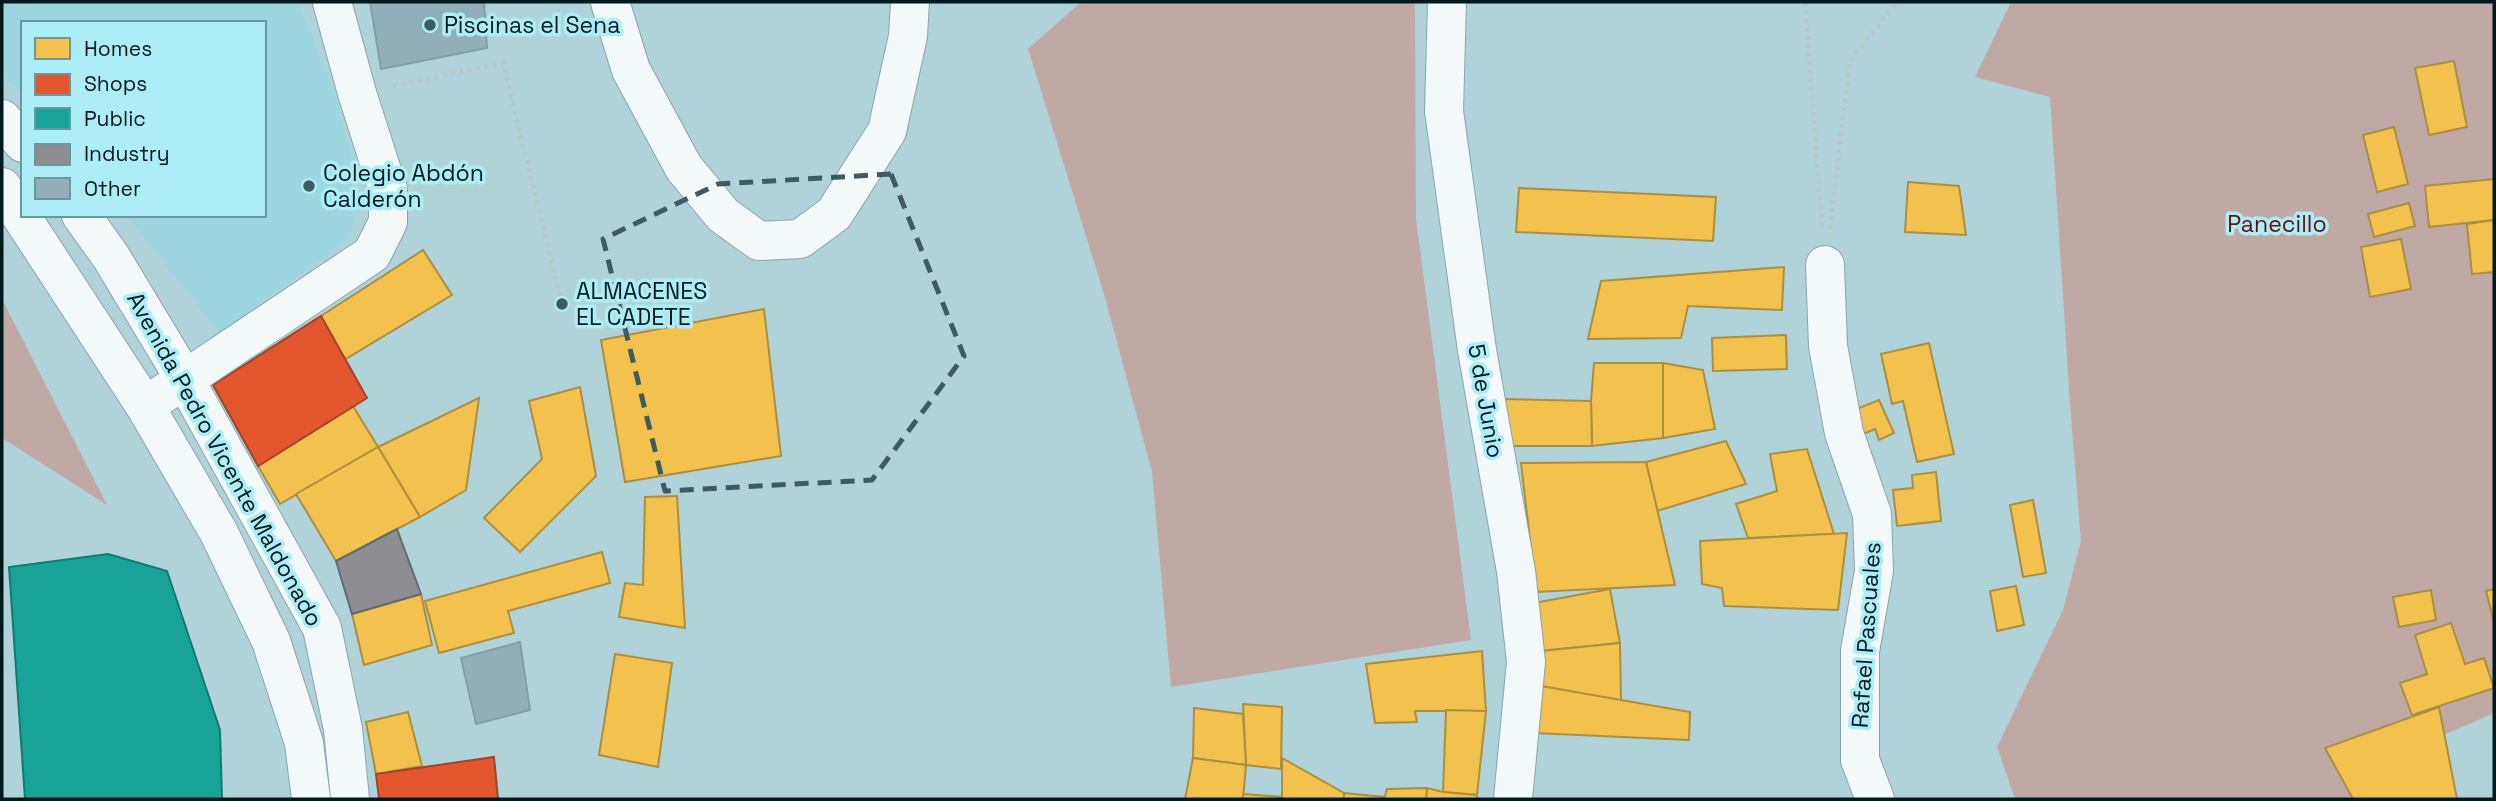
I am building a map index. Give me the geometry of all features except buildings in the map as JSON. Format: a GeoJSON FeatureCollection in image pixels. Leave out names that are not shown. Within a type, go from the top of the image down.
{"type":"FeatureCollection","features":[{"type":"Feature","properties":{"kind":"street"},"geometry":{"type":"LineString","coordinates":[[145,406],[372,254],[388,222],[388,190],[332,2]]}},
{"type":"Feature","properties":{"kind":"street"},"geometry":{"type":"LineString","coordinates":[[610,2],[631,70],[684,168],[723,215],[759,241],[800,239],[834,214],[887,131],[908,36],[910,2]]}},
{"type":"Feature","properties":{"kind":"street","name":"5 de Junio"},"geometry":{"type":"LineString","coordinates":[[1447,2],[1444,111],[1477,350],[1516,571],[1526,662],[1513,799]]}},
{"type":"Feature","properties":{"kind":"street"},"geometry":{"type":"LineString","coordinates":[[2,119],[21,141]]}},
{"type":"Feature","properties":{"kind":"street","name":"Avenida Pedro Vicente Maldonado"},"geometry":{"type":"LineString","coordinates":[[2,187],[21,216]]}},
{"type":"Feature","properties":{"kind":"street","name":"Avenida Pedro Vicente Maldonado"},"geometry":{"type":"LineString","coordinates":[[22,217],[145,406],[219,533],[271,641],[304,743],[311,799]]}},
{"type":"Feature","properties":{"kind":"street","name":"Avenida Pedro Vicente Maldonado"},"geometry":{"type":"LineString","coordinates":[[82,217],[111,257],[184,378],[322,628],[343,729],[350,799]]}},
{"type":"Feature","properties":{"kind":"street","name":"Rafael Pascuales"},"geometry":{"type":"LineString","coordinates":[[1825,265],[1828,346],[1844,433],[1872,514],[1874,571],[1860,651],[1860,760],[1875,799]]}},
{"type":"Feature","properties":{"kind":"path"},"geometry":{"type":"LineString","coordinates":[[1805,2],[1825,265]]}},
{"type":"Feature","properties":{"kind":"path"},"geometry":{"type":"LineString","coordinates":[[1825,265],[1850,61],[1897,2]]}},
{"type":"Feature","properties":{"kind":"path"},"geometry":{"type":"LineString","coordinates":[[391,86],[503,64],[562,304]]}},
{"type":"Feature","properties":{"kind":"highlighted area"},"geometry":{"type":"Polygon","coordinates":[[[891,174],[964,356],[872,480],[665,491],[603,239],[718,184],[891,174]]]}},
{"type":"Feature","properties":{"kind":"shaded area","name":"Colegio Abdón Calderón"},"geometry":{"type":"Polygon","coordinates":[[[8,2],[295,2],[302,12],[335,93],[352,159],[357,213],[347,241],[219,333],[128,217],[266,217],[266,21],[21,21],[21,93],[2,75],[2,8],[8,2]]]}},
{"type":"Feature","properties":{"kind":"green space"},"geometry":{"type":"Polygon","coordinates":[[[1081,2],[1415,2],[1416,218],[1471,640],[1171,687],[1152,472],[1104,294],[1028,49],[1081,2]]]}},
{"type":"Feature","properties":{"kind":"green space","name":"Panecillo"},"geometry":{"type":"Polygon","coordinates":[[[2011,2],[2494,2],[2494,713],[2380,763],[2375,799],[2015,799],[1997,747],[2063,610],[2081,541],[2050,97],[1975,77],[2011,2]]]}},
{"type":"Feature","properties":{"kind":"green space"},"geometry":{"type":"Polygon","coordinates":[[[2,299],[107,505],[2,438],[2,299]]]}},
{"type":"Feature","properties":{"kind":"place","name":"Piscinas el Sena"},"geometry":{"type":"Point","coordinates":[430,25]}},
{"type":"Feature","properties":{"kind":"place","name":"Colegio Abdón Calderón"},"geometry":{"type":"Point","coordinates":[309,186]}},
{"type":"Feature","properties":{"kind":"place","name":"ALMACENES EL CADETE"},"geometry":{"type":"Point","coordinates":[562,304]}}]}
